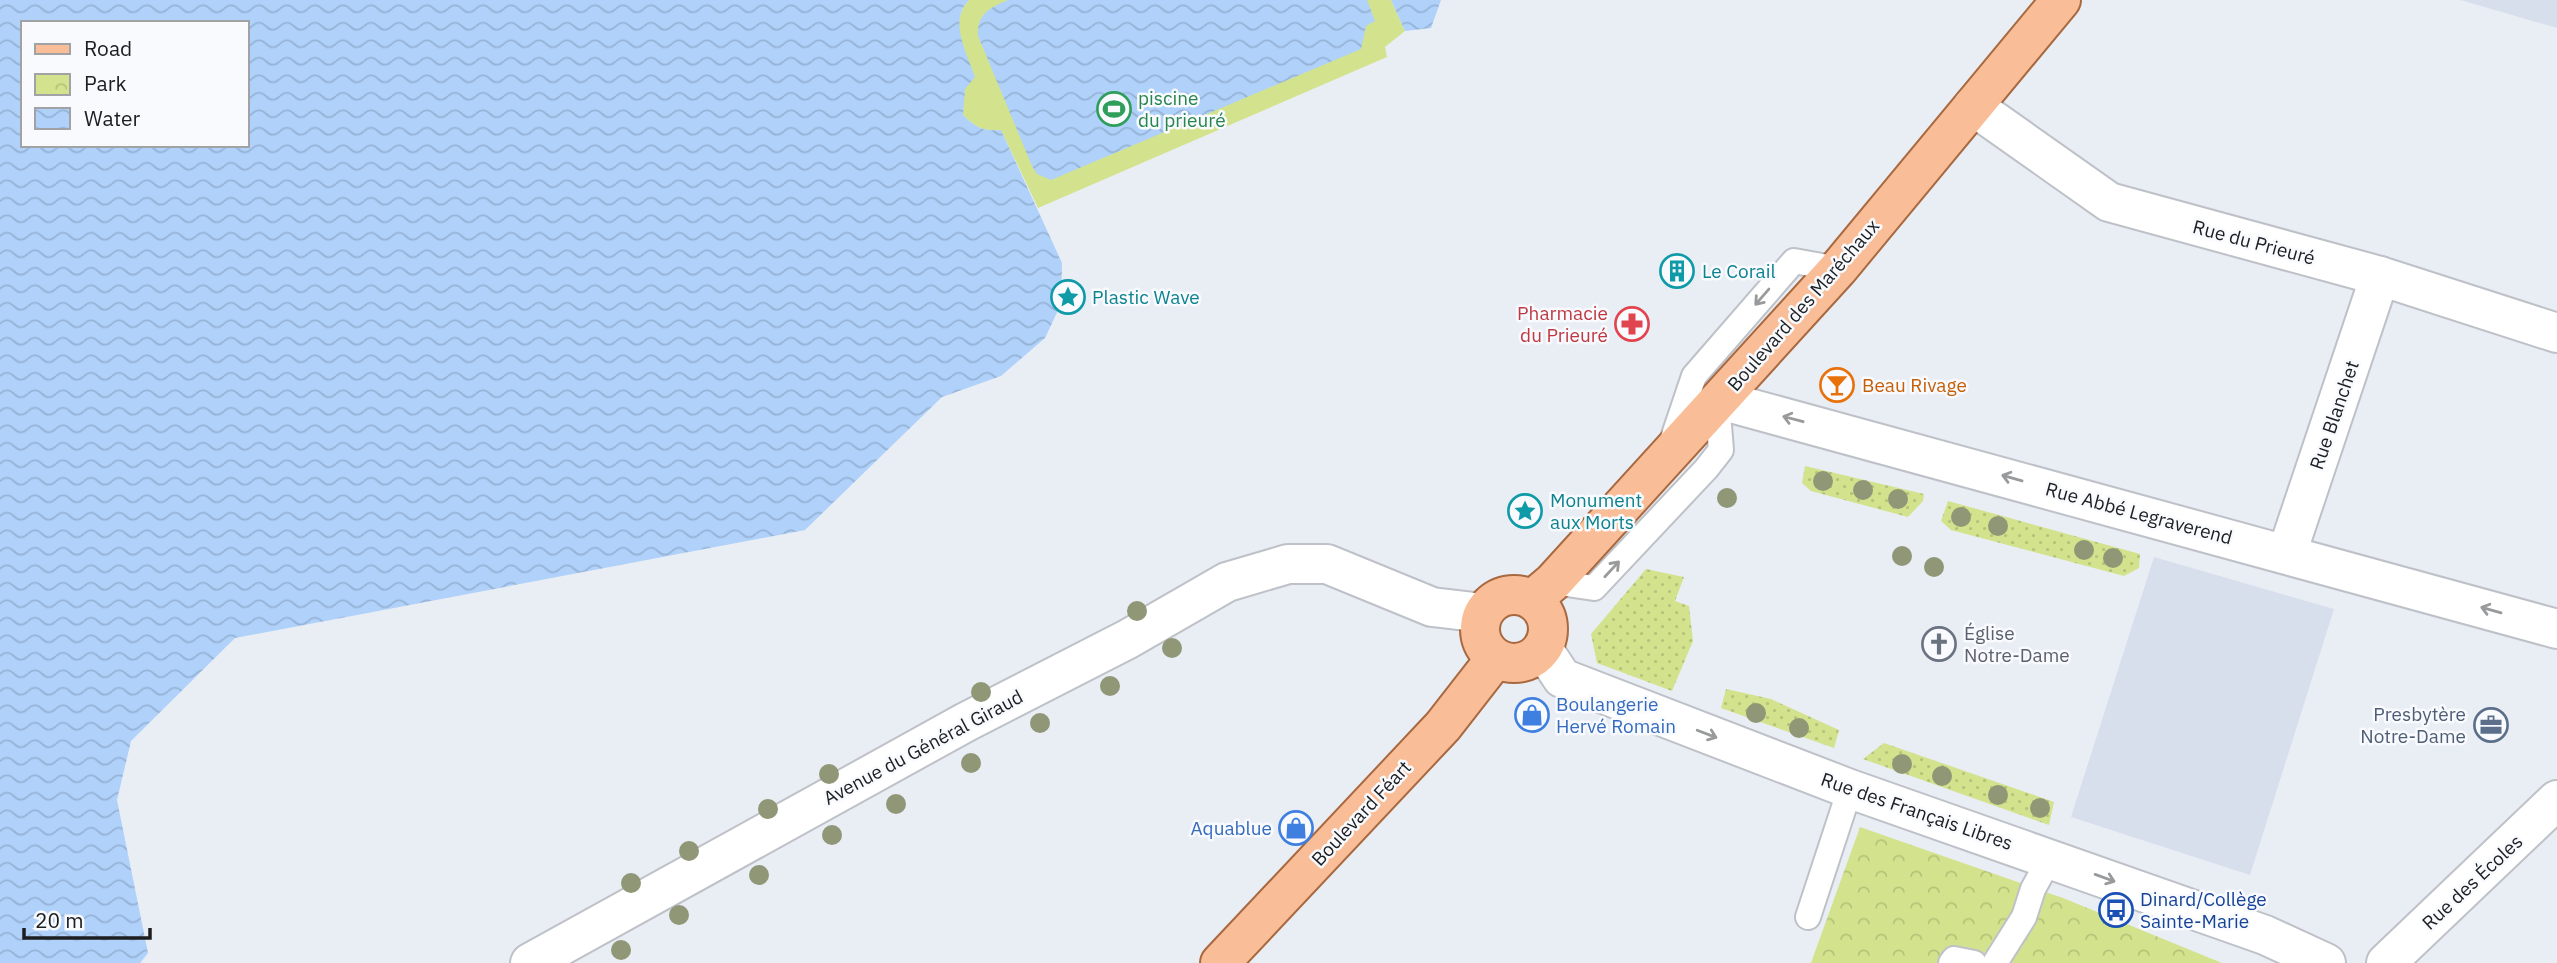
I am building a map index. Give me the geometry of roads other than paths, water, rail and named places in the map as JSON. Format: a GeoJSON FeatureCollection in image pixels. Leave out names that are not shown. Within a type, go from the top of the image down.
{"type":"FeatureCollection","features":[{"type":"Feature","properties":{"kind":"main road","name":"Boulevard des Maréchaux"},"geometry":{"type":"LineString","coordinates":[[1543,590],[1838,269],[2061,0]]}},
{"type":"Feature","properties":{"kind":"main road"},"geometry":{"type":"LineString","coordinates":[[1543,590],[1541,607],[1549,627],[1543,649],[1535,656],[1516,663],[1496,658],[1488,651],[1480,633],[1483,613],[1499,597],[1543,590]]}},
{"type":"Feature","properties":{"kind":"main road","name":"Boulevard Féart"},"geometry":{"type":"LineString","coordinates":[[1220,963],[1443,726],[1496,658]]}},
{"type":"Feature","properties":{"kind":"street","name":"Rue du Prieuré"},"geometry":{"type":"LineString","coordinates":[[1973,106],[2109,202],[2380,276],[2557,333]]}},
{"type":"Feature","properties":{"kind":"street","name":"Rue Blanchet"},"geometry":{"type":"LineString","coordinates":[[2287,553],[2380,276]]}},
{"type":"Feature","properties":{"kind":"street","name":"Rue Abbé Legraverend"},"geometry":{"type":"LineString","coordinates":[[1718,401],[2287,553],[2557,629]]}},
{"type":"Feature","properties":{"kind":"street","name":"Avenue du Général Giraud"},"geometry":{"type":"LineString","coordinates":[[530,963],[966,722],[1128,639],[1227,582],[1288,564],[1327,564],[1432,607],[1483,613]]}},
{"type":"Feature","properties":{"kind":"street","name":"Rue des Français Libres"},"geometry":{"type":"LineString","coordinates":[[1543,649],[1562,678],[1850,789],[2050,858],[2311,960]]}},
{"type":"Feature","properties":{"kind":"street","name":"Rue des Écoles"},"geometry":{"type":"LineString","coordinates":[[2385,963],[2557,800]]}},
{"type":"Feature","properties":{"kind":"lane"},"geometry":{"type":"LineString","coordinates":[[1667,454],[1694,376],[1794,261],[1838,269]]}},
{"type":"Feature","properties":{"kind":"lane"},"geometry":{"type":"LineString","coordinates":[[1543,590],[1594,588],[1706,469],[1721,450],[1718,401]]}},
{"type":"Feature","properties":{"kind":"lane"},"geometry":{"type":"LineString","coordinates":[[1808,917],[1850,789]]}},
{"type":"Feature","properties":{"kind":"lane"},"geometry":{"type":"LineString","coordinates":[[1995,963],[2024,917],[2033,889],[2050,858]]}},
{"type":"Feature","properties":{"kind":"lane"},"geometry":{"type":"LineString","coordinates":[[1951,963],[1954,959],[1974,963]]}},
{"type":"Feature","properties":{"kind":"water"},"geometry":{"type":"Polygon","coordinates":[[[0,0],[969,0],[963,8],[960,27],[964,48],[975,77],[965,89],[963,115],[980,128],[1001,130],[1062,263],[1061,304],[1045,338],[1001,376],[942,397],[805,530],[235,638],[131,741],[117,800],[148,953],[140,963],[0,963],[0,0]]]}},
{"type":"Feature","properties":{"kind":"water","name":"piscine du prieuré"},"geometry":{"type":"Polygon","coordinates":[[[1008,0],[1367,0],[1375,21],[1366,26],[1361,49],[1051,180],[1037,174],[1032,166],[978,36],[982,17],[1008,0]]]}},
{"type":"Feature","properties":{"kind":"water"},"geometry":{"type":"Polygon","coordinates":[[[1391,0],[1441,0],[1431,28],[1405,31],[1391,0]]]}},
{"type":"Feature","properties":{"kind":"place","name":"piscine du prieuré"},"geometry":{"type":"Point","coordinates":[1114,109]}},
{"type":"Feature","properties":{"kind":"place","name":"Le Corail"},"geometry":{"type":"Point","coordinates":[1677,271]}},
{"type":"Feature","properties":{"kind":"place","name":"Plastic Wave"},"geometry":{"type":"Point","coordinates":[1068,297]}},
{"type":"Feature","properties":{"kind":"place","name":"Pharmacie du Prieuré"},"geometry":{"type":"Point","coordinates":[1632,324]}},
{"type":"Feature","properties":{"kind":"place","name":"Beau Rivage"},"geometry":{"type":"Point","coordinates":[1837,385]}},
{"type":"Feature","properties":{"kind":"place","name":"Monument aux Morts"},"geometry":{"type":"Point","coordinates":[1525,511]}},
{"type":"Feature","properties":{"kind":"place","name":"Église Notre-Dame"},"geometry":{"type":"Point","coordinates":[1939,644]}},
{"type":"Feature","properties":{"kind":"place","name":"Boulangerie Hervé Romain"},"geometry":{"type":"Point","coordinates":[1532,715]}},
{"type":"Feature","properties":{"kind":"place","name":"Presbytère Notre-Dame"},"geometry":{"type":"Point","coordinates":[2491,725]}},
{"type":"Feature","properties":{"kind":"place","name":"Aquablue"},"geometry":{"type":"Point","coordinates":[1296,828]}},
{"type":"Feature","properties":{"kind":"place","name":"Dinard/Collège Sainte-Marie"},"geometry":{"type":"Point","coordinates":[2116,910]}}]}
